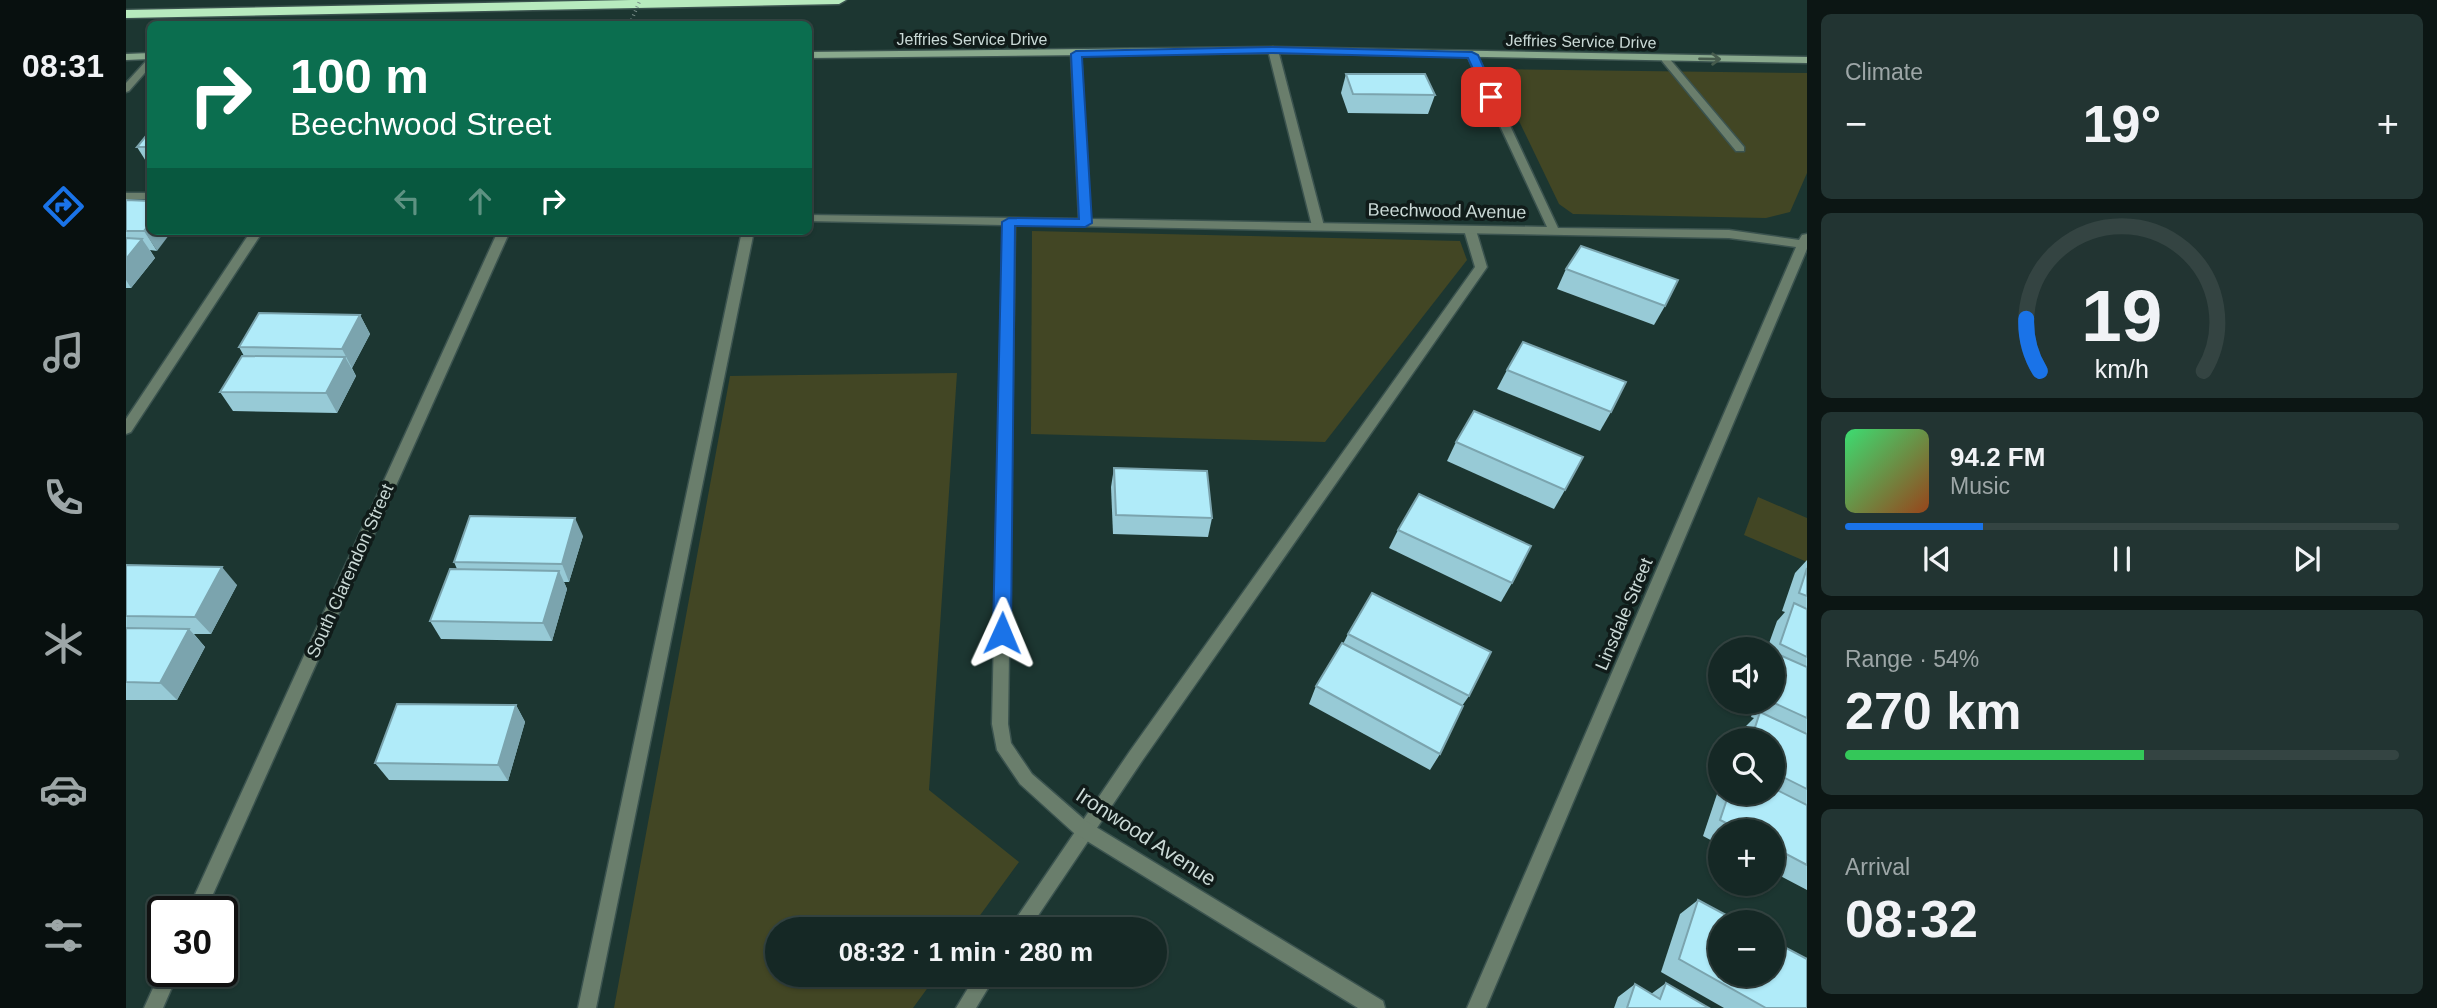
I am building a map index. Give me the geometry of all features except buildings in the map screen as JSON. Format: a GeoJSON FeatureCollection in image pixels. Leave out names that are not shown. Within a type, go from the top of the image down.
{"type":"FeatureCollection","features":[{"type":"Feature","properties":{"kind":"highway"},"geometry":{"type":"LineString","coordinates":[[126,15],[839,0]]}},
{"type":"Feature","properties":{"kind":"street","name":"Jeffries Service Drive"},"geometry":{"type":"LineString","coordinates":[[812,55],[1273,50],[1807,61]]}},
{"type":"Feature","properties":{"kind":"street"},"geometry":{"type":"LineString","coordinates":[[1273,50],[1318,226]]}},
{"type":"Feature","properties":{"kind":"street"},"geometry":{"type":"LineString","coordinates":[[1076,54],[1085,223]]}},
{"type":"Feature","properties":{"kind":"street"},"geometry":{"type":"LineString","coordinates":[[1472,55],[1554,231]]}},
{"type":"Feature","properties":{"kind":"street"},"geometry":{"type":"LineString","coordinates":[[126,57],[147,57]]}},
{"type":"Feature","properties":{"kind":"street"},"geometry":{"type":"LineString","coordinates":[[1665,59],[1740,149]]}},
{"type":"Feature","properties":{"kind":"street"},"geometry":{"type":"LineString","coordinates":[[126,89],[147,65]]}},
{"type":"Feature","properties":{"kind":"street"},"geometry":{"type":"LineString","coordinates":[[126,196],[147,196]]}},
{"type":"Feature","properties":{"kind":"street"},"geometry":{"type":"LineString","coordinates":[[812,218],[1009,222]]}},
{"type":"Feature","properties":{"kind":"street","name":"Beechwood Avenue"},"geometry":{"type":"LineString","coordinates":[[1009,222],[1729,234],[1806,242]]}},
{"type":"Feature","properties":{"kind":"street","name":"Ironwood Avenue"},"geometry":{"type":"LineString","coordinates":[[1009,222],[1000,724],[1003,745],[1026,779],[1085,830],[1376,1008]]}},
{"type":"Feature","properties":{"kind":"street"},"geometry":{"type":"LineString","coordinates":[[1026,917],[1481,267],[1471,230]]}},
{"type":"Feature","properties":{"kind":"street"},"geometry":{"type":"LineString","coordinates":[[126,429],[254,235]]}},
{"type":"Feature","properties":{"kind":"street","name":"South Clarendon Street"},"geometry":{"type":"LineString","coordinates":[[203,896],[502,235]]}},
{"type":"Feature","properties":{"kind":"street"},"geometry":{"type":"LineString","coordinates":[[587,1008],[747,235]]}},
{"type":"Feature","properties":{"kind":"street","name":"Linsdale Street"},"geometry":{"type":"LineString","coordinates":[[1476,1008],[1806,242]]}},
{"type":"Feature","properties":{"kind":"street"},"geometry":{"type":"LineString","coordinates":[[153,1008],[163,987]]}},
{"type":"Feature","properties":{"kind":"street"},"geometry":{"type":"LineString","coordinates":[[965,1008],[980,987]]}},
{"type":"Feature","properties":{"kind":"path"},"geometry":{"type":"LineString","coordinates":[[631,21],[640,0]]}},
{"type":"Feature","properties":{"kind":"green space"},"geometry":{"type":"Polygon","coordinates":[[[1494,69],[1807,73],[1807,173],[1790,212],[1766,218],[1573,214],[1559,204],[1494,69]]]}},
{"type":"Feature","properties":{"kind":"green space"},"geometry":{"type":"Polygon","coordinates":[[[1032,231],[1460,241],[1467,260],[1325,442],[1031,434],[1032,231]]]}},
{"type":"Feature","properties":{"kind":"green space"},"geometry":{"type":"Polygon","coordinates":[[[957,373],[929,790],[1019,862],[979,917],[765,917],[765,987],[928,987],[913,1008],[614,1008],[730,376],[957,373]]]}},
{"type":"Feature","properties":{"kind":"green space"},"geometry":{"type":"Polygon","coordinates":[[[1758,497],[1807,518],[1807,562],[1744,535],[1758,497]]]}},
{"type":"Feature","properties":{"kind":"route"},"geometry":{"type":"LineString","coordinates":[[1002,633],[1009,222],[1085,223],[1076,54],[1273,50],[1472,55],[1491,97]]}}]}
